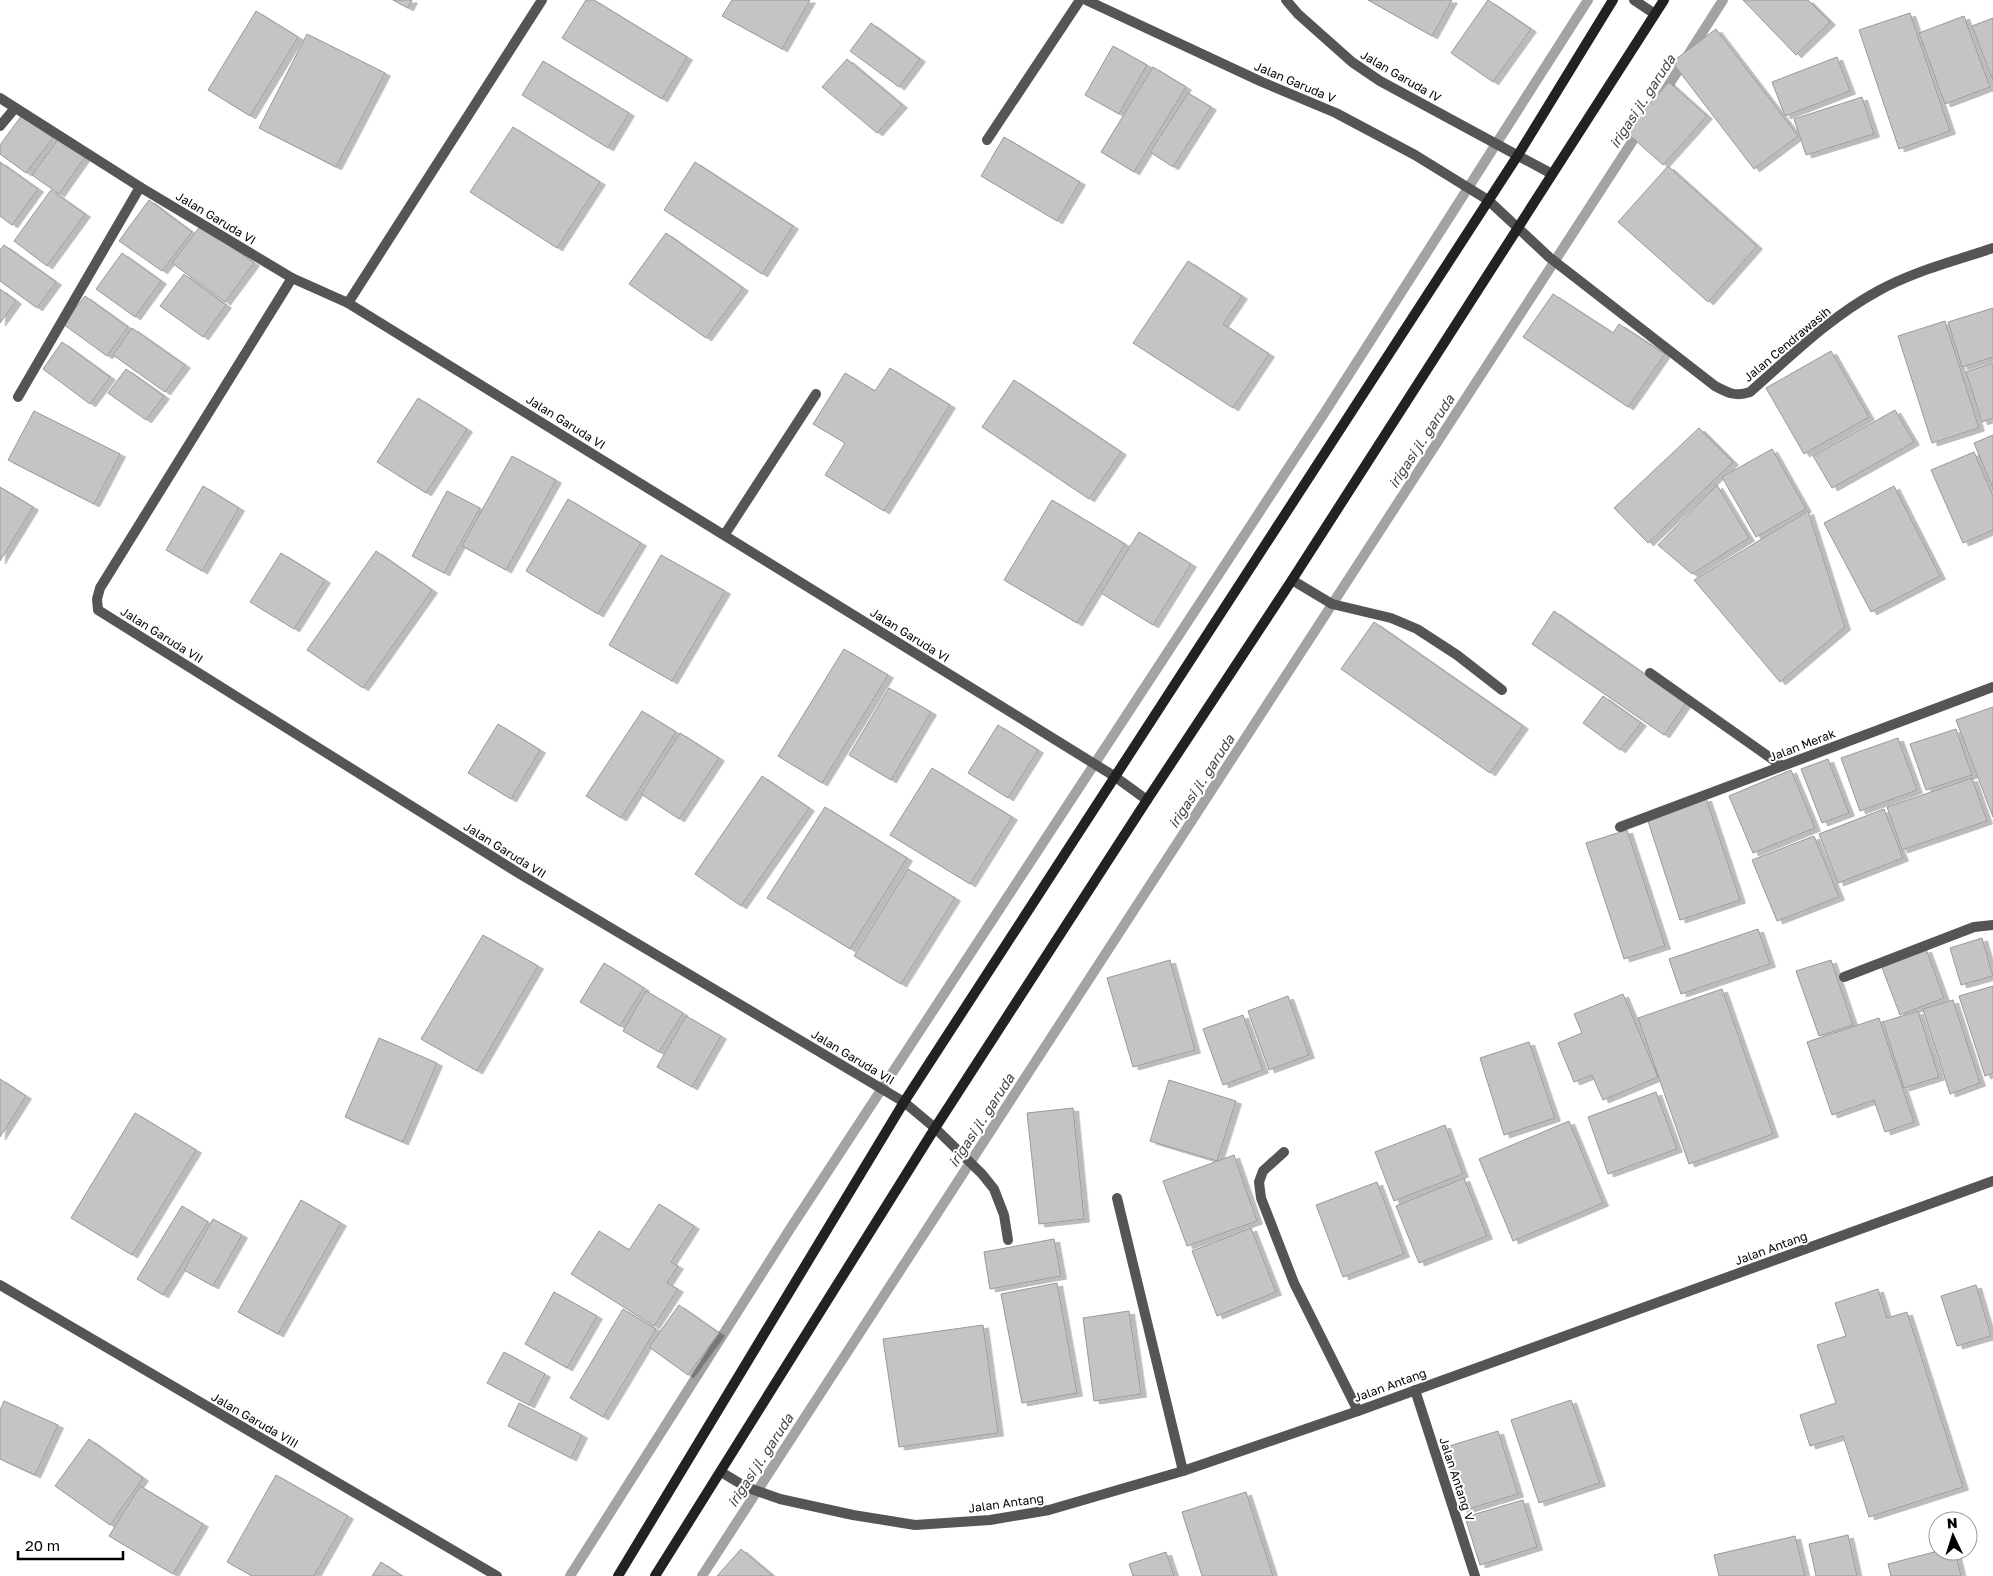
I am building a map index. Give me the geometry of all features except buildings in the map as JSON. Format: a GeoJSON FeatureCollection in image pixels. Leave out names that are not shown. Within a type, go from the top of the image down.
{"type":"FeatureCollection","features":[{"type":"Feature","properties":{"kind":"main road"},"geometry":{"type":"LineString","coordinates":[[618,1576],[904,1102],[1518,155],[1613,0]]}},
{"type":"Feature","properties":{"kind":"main road"},"geometry":{"type":"LineString","coordinates":[[655,1576],[935,1128],[1292,580],[1664,0]]}},
{"type":"Feature","properties":{"kind":"street"},"geometry":{"type":"LineString","coordinates":[[348,303],[542,0]]}},
{"type":"Feature","properties":{"kind":"street"},"geometry":{"type":"LineString","coordinates":[[987,140],[1080,0]]}},
{"type":"Feature","properties":{"kind":"street","name":"Jalan Garuda V"},"geometry":{"type":"LineString","coordinates":[[1086,0],[1262,82],[1336,113],[1415,155],[1488,200],[1518,227]]}},
{"type":"Feature","properties":{"kind":"street","name":"Jalan Garuda IV"},"geometry":{"type":"LineString","coordinates":[[1286,0],[1298,14],[1352,62],[1380,80],[1552,174]]}},
{"type":"Feature","properties":{"kind":"street"},"geometry":{"type":"LineString","coordinates":[[1634,0],[1655,14]]}},
{"type":"Feature","properties":{"kind":"street","name":"Jalan Garuda VI"},"geometry":{"type":"LineString","coordinates":[[0,98],[140,187],[292,278],[348,303],[725,534],[1114,776],[1147,800]]}},
{"type":"Feature","properties":{"kind":"street"},"geometry":{"type":"LineString","coordinates":[[0,126],[15,108]]}},
{"type":"Feature","properties":{"kind":"street"},"geometry":{"type":"LineString","coordinates":[[18,397],[140,187]]}},
{"type":"Feature","properties":{"kind":"street","name":"Jalan Cendrawasih"},"geometry":{"type":"LineString","coordinates":[[1518,227],[1549,257],[1715,386],[1736,395],[1750,392],[1809,339],[1879,290],[1905,278],[1993,248]]}},
{"type":"Feature","properties":{"kind":"street","name":"Jalan Garuda VII"},"geometry":{"type":"LineString","coordinates":[[292,278],[100,588],[97,599],[98,610],[520,874],[904,1102],[935,1128],[982,1174],[994,1189],[1004,1215],[1008,1240]]}},
{"type":"Feature","properties":{"kind":"street"},"geometry":{"type":"LineString","coordinates":[[725,534],[816,394]]}},
{"type":"Feature","properties":{"kind":"street"},"geometry":{"type":"LineString","coordinates":[[1292,580],[1332,604],[1391,618],[1417,629],[1457,655],[1502,690]]}},
{"type":"Feature","properties":{"kind":"street"},"geometry":{"type":"LineString","coordinates":[[1650,673],[1782,766]]}},
{"type":"Feature","properties":{"kind":"street","name":"Jalan Merak"},"geometry":{"type":"LineString","coordinates":[[1620,827],[1993,687]]}},
{"type":"Feature","properties":{"kind":"street"},"geometry":{"type":"LineString","coordinates":[[1844,977],[1974,927],[1993,925]]}},
{"type":"Feature","properties":{"kind":"street"},"geometry":{"type":"LineString","coordinates":[[1284,1152],[1263,1171],[1259,1182],[1261,1198],[1294,1283],[1358,1411]]}},
{"type":"Feature","properties":{"kind":"street","name":"Jalan Antang"},"geometry":{"type":"LineString","coordinates":[[721,1472],[746,1487],[780,1499],[853,1515],[915,1525],[990,1520],[1049,1510],[1183,1471],[1358,1411],[1993,1181]]}},
{"type":"Feature","properties":{"kind":"street"},"geometry":{"type":"LineString","coordinates":[[1117,1198],[1183,1471]]}},
{"type":"Feature","properties":{"kind":"street","name":"Jalan Garuda VIII"},"geometry":{"type":"LineString","coordinates":[[0,1285],[497,1576]]}},
{"type":"Feature","properties":{"kind":"street","name":"Jalan Antang V"},"geometry":{"type":"LineString","coordinates":[[1415,1390],[1475,1576]]}},
{"type":"Feature","properties":{"kind":"waterway"},"geometry":{"type":"LineString","coordinates":[[570,1576],[790,1229],[1325,412],[1588,0]]}},
{"type":"Feature","properties":{"kind":"waterway","name":"irigasi jl. garuda"},"geometry":{"type":"LineString","coordinates":[[1663,94],[1723,0]]}},
{"type":"Feature","properties":{"kind":"waterway","name":"irigasi jl. garuda"},"geometry":{"type":"LineString","coordinates":[[702,1576],[1641,128]]}}]}
